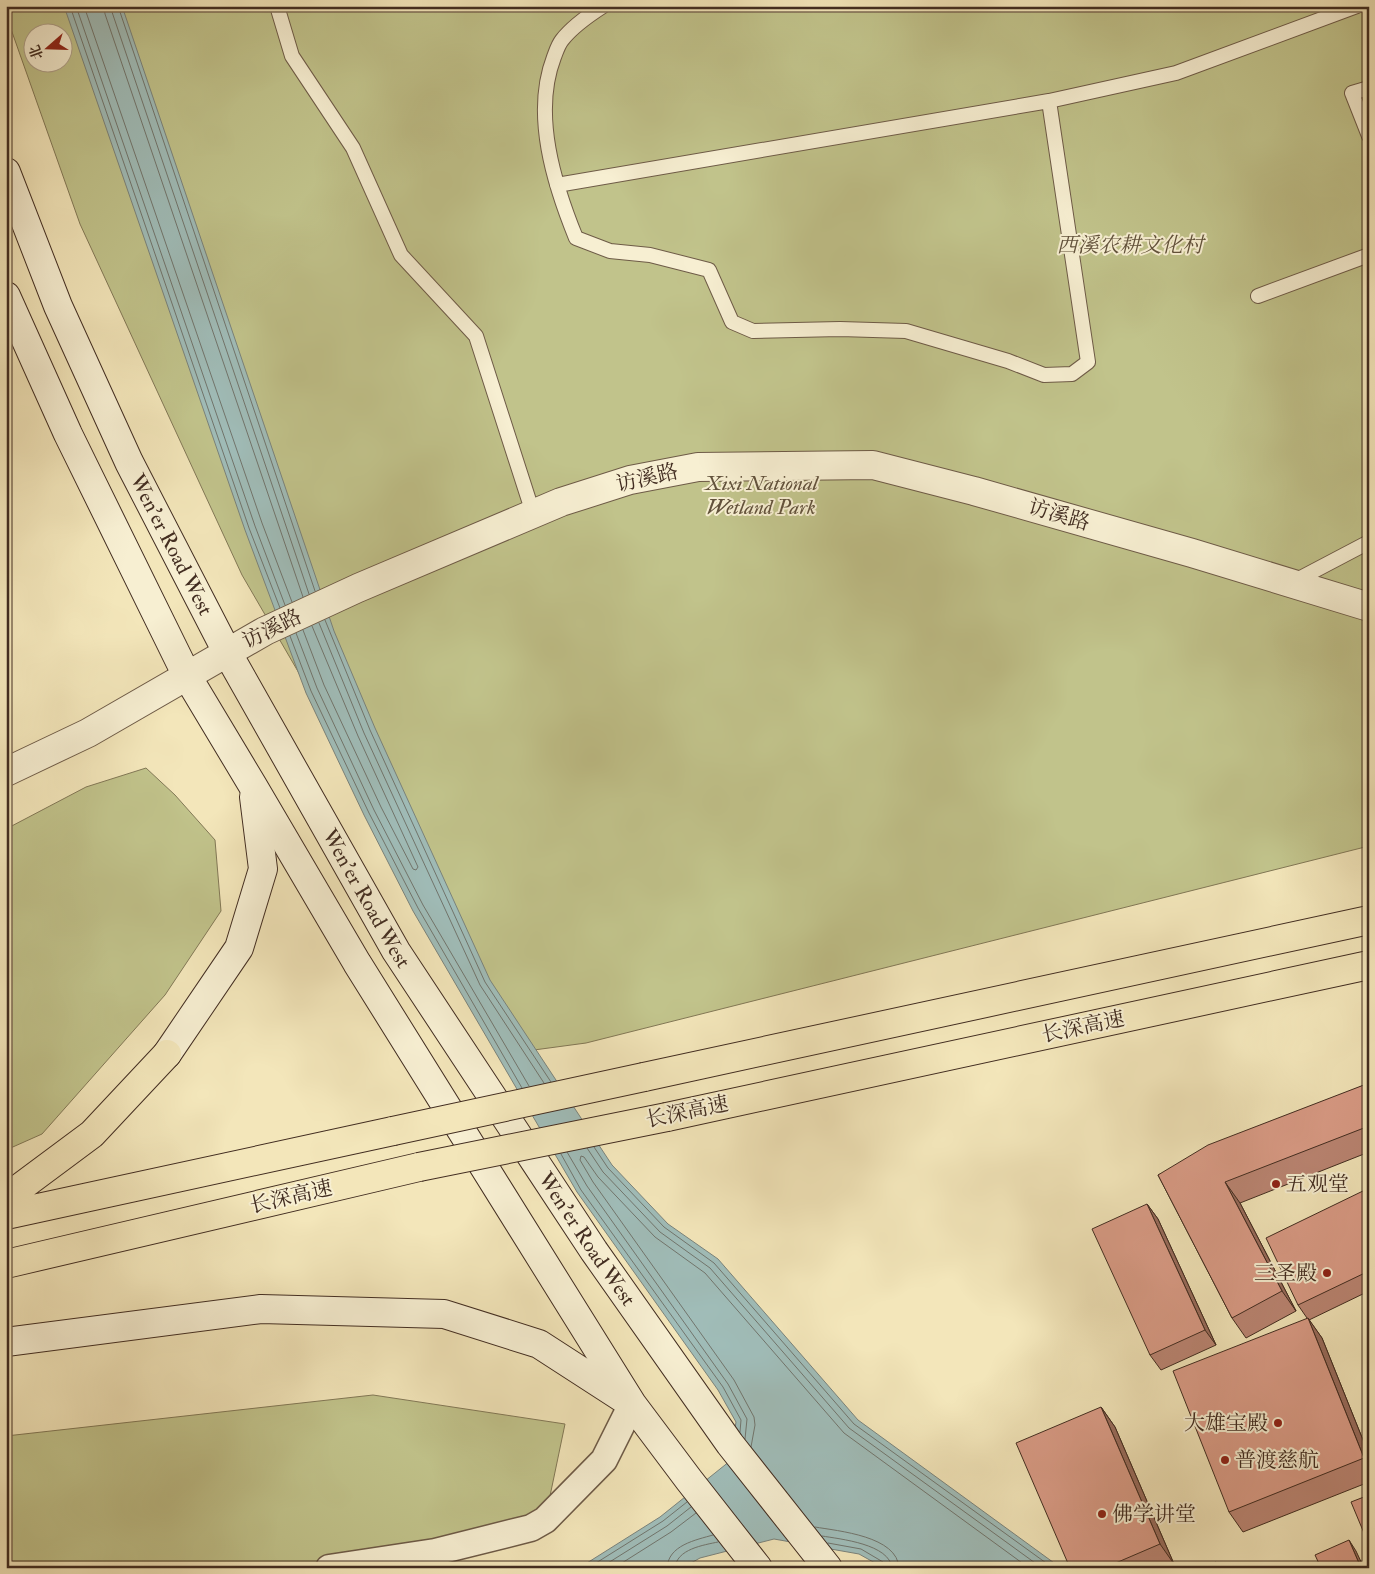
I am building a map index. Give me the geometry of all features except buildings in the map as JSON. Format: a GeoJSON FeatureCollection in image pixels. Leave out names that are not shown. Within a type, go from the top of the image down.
{"type":"FeatureCollection","features":[{"type":"Feature","properties":{"kind":"highway","name":"长深高速"},"geometry":{"type":"LineString","coordinates":[[6,1215],[1369,920]]}},
{"type":"Feature","properties":{"kind":"highway","name":"长深高速"},"geometry":{"type":"LineString","coordinates":[[6,1264],[419,1167],[667,1117],[1369,965]]}},
{"type":"Feature","properties":{"kind":"highway"},"geometry":{"type":"LineString","coordinates":[[6,1198],[92,1134],[167,1054]]}},
{"type":"Feature","properties":{"kind":"main road","name":"Wen'er Road West"},"geometry":{"type":"LineString","coordinates":[[6,172],[58,306],[129,462],[227,652],[396,951],[594,1251],[730,1444],[828,1568]]}},
{"type":"Feature","properties":{"kind":"main road","name":"Wen'er Road West"},"geometry":{"type":"LineString","coordinates":[[6,296],[68,434],[187,676],[357,963],[632,1404],[758,1568]]}},
{"type":"Feature","properties":{"kind":"main road","name":"访溪路"},"geometry":{"type":"LineString","coordinates":[[6,772],[88,733],[265,631],[358,588],[561,502],[630,480],[698,467],[873,465],[974,490],[1369,607]]}},
{"type":"Feature","properties":{"kind":"main road"},"geometry":{"type":"LineString","coordinates":[[167,1054],[239,948],[263,869],[253,786]]}},
{"type":"Feature","properties":{"kind":"main road"},"geometry":{"type":"LineString","coordinates":[[6,1342],[261,1309],[444,1314],[539,1344],[632,1404]]}},
{"type":"Feature","properties":{"kind":"street"},"geometry":{"type":"LineString","coordinates":[[329,1568],[434,1552],[531,1528],[545,1520],[604,1460],[632,1404]]}},
{"type":"Feature","properties":{"kind":"lane"},"geometry":{"type":"LineString","coordinates":[[277,6],[292,56],[353,148],[402,255],[476,336],[533,513]]}},
{"type":"Feature","properties":{"kind":"lane"},"geometry":{"type":"LineString","coordinates":[[603,6],[586,17],[561,41],[548,73],[544,120],[550,162],[563,207],[576,238],[610,251],[650,255],[709,270],[732,322],[753,331],[840,329],[906,331],[1008,361],[1044,375],[1072,374],[1088,362],[1048,101]]}},
{"type":"Feature","properties":{"kind":"lane"},"geometry":{"type":"LineString","coordinates":[[557,185],[1048,101],[1176,73],[1357,6]]}},
{"type":"Feature","properties":{"kind":"lane"},"geometry":{"type":"LineString","coordinates":[[1369,88],[1352,93],[1369,136]]}},
{"type":"Feature","properties":{"kind":"lane"},"geometry":{"type":"LineString","coordinates":[[1258,296],[1369,255]]}},
{"type":"Feature","properties":{"kind":"lane"},"geometry":{"type":"LineString","coordinates":[[1291,583],[1369,542]]}},
{"type":"Feature","properties":{"kind":"green space","name":"Xixi National Wetland Park"},"geometry":{"type":"Polygon","coordinates":[[[6,6],[1369,6],[1369,846],[586,1043],[519,1052],[242,575],[80,224],[26,72],[72,72],[72,22],[22,22],[22,60],[6,15],[6,6]]]}},
{"type":"Feature","properties":{"kind":"green space"},"geometry":{"type":"Polygon","coordinates":[[[146,768],[175,795],[215,840],[221,911],[165,995],[42,1134],[6,1150],[6,829],[86,787],[146,768]]]}},
{"type":"Feature","properties":{"kind":"green space"},"geometry":{"type":"Polygon","coordinates":[[[373,1395],[565,1424],[545,1520],[352,1568],[6,1568],[6,1436],[373,1395]]]}},
{"type":"Feature","properties":{"kind":"water"},"geometry":{"type":"Polygon","coordinates":[[[64,6],[122,6],[334,631],[375,728],[490,980],[612,1165],[668,1224],[718,1259],[858,1420],[1061,1568],[884,1568],[859,1554],[774,1539],[700,1558],[682,1568],[579,1568],[660,1517],[730,1461],[736,1422],[718,1390],[577,1192],[413,911],[364,815],[306,693],[245,530],[72,29],[72,22],[70,22],[64,6]]]}},
{"type":"Feature","properties":{"kind":"place","name":"五观堂"},"geometry":{"type":"Point","coordinates":[1276,1184]}},
{"type":"Feature","properties":{"kind":"place","name":"三圣殿"},"geometry":{"type":"Point","coordinates":[1327,1273]}},
{"type":"Feature","properties":{"kind":"place","name":"大雄宝殿"},"geometry":{"type":"Point","coordinates":[1278,1423]}},
{"type":"Feature","properties":{"kind":"place","name":"普渡慈航"},"geometry":{"type":"Point","coordinates":[1225,1460]}},
{"type":"Feature","properties":{"kind":"place","name":"佛学讲堂"},"geometry":{"type":"Point","coordinates":[1102,1514]}},
{"type":"Feature","properties":{"kind":"park label","name":"西溪农耕文化村"},"geometry":{"type":"Point","coordinates":[1130,245]}}]}
